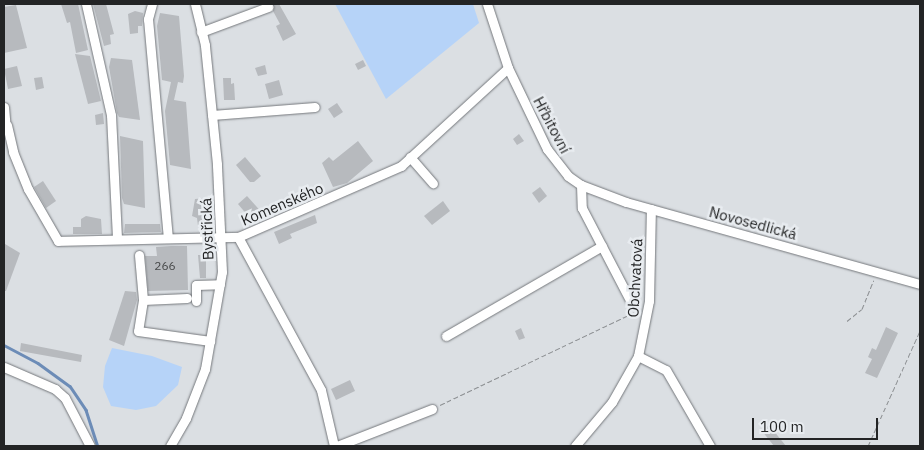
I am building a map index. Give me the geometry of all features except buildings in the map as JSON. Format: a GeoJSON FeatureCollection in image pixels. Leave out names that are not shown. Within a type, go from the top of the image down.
{"type":"FeatureCollection","features":[{"type":"Feature","properties":{"kind":"street"},"geometry":{"type":"LineString","coordinates":[[86,4],[111,115],[117,239]]}},
{"type":"Feature","properties":{"kind":"street"},"geometry":{"type":"LineString","coordinates":[[152,4],[148,19],[168,237]]}},
{"type":"Feature","properties":{"kind":"street","name":"Bystřická"},"geometry":{"type":"LineString","coordinates":[[170,446],[186,418],[205,369],[220,284],[222,237],[212,115],[202,32],[195,4]]}},
{"type":"Feature","properties":{"kind":"street","name":"Hřbitovní"},"geometry":{"type":"LineString","coordinates":[[487,4],[508,68],[547,149],[568,176],[581,186]]}},
{"type":"Feature","properties":{"kind":"street"},"geometry":{"type":"LineString","coordinates":[[202,32],[268,7]]}},
{"type":"Feature","properties":{"kind":"street","name":"Komenského"},"geometry":{"type":"LineString","coordinates":[[7,125],[13,152],[28,189],[58,240],[168,237],[238,238],[356,188],[401,166],[508,68]]}},
{"type":"Feature","properties":{"kind":"street"},"geometry":{"type":"LineString","coordinates":[[4,107],[7,125],[4,134]]}},
{"type":"Feature","properties":{"kind":"street"},"geometry":{"type":"LineString","coordinates":[[212,115],[315,107]]}},
{"type":"Feature","properties":{"kind":"street"},"geometry":{"type":"LineString","coordinates":[[410,157],[433,183]]}},
{"type":"Feature","properties":{"kind":"street"},"geometry":{"type":"LineString","coordinates":[[581,186],[582,208],[631,302]]}},
{"type":"Feature","properties":{"kind":"street","name":"Novosedlická"},"geometry":{"type":"LineString","coordinates":[[581,186],[651,209],[920,284]]}},
{"type":"Feature","properties":{"kind":"street","name":"Obchvatová"},"geometry":{"type":"LineString","coordinates":[[575,446],[612,402],[638,356],[649,301],[651,209]]}},
{"type":"Feature","properties":{"kind":"street"},"geometry":{"type":"LineString","coordinates":[[238,238],[321,390],[336,446],[432,409]]}},
{"type":"Feature","properties":{"kind":"street"},"geometry":{"type":"LineString","coordinates":[[446,336],[602,246]]}},
{"type":"Feature","properties":{"kind":"street"},"geometry":{"type":"LineString","coordinates":[[139,255],[143,300],[138,331],[210,341]]}},
{"type":"Feature","properties":{"kind":"street"},"geometry":{"type":"LineString","coordinates":[[143,300],[192,299],[196,286],[220,284]]}},
{"type":"Feature","properties":{"kind":"street"},"geometry":{"type":"LineString","coordinates":[[638,356],[666,370],[710,446]]}},
{"type":"Feature","properties":{"kind":"street"},"geometry":{"type":"LineString","coordinates":[[4,367],[55,389],[66,398],[90,446]]}},
{"type":"Feature","properties":{"kind":"path"},"geometry":{"type":"LineString","coordinates":[[847,321],[862,309],[870,297],[877,272]]}},
{"type":"Feature","properties":{"kind":"path"},"geometry":{"type":"LineString","coordinates":[[432,409],[636,312]]}},
{"type":"Feature","properties":{"kind":"path"},"geometry":{"type":"LineString","coordinates":[[868,446],[920,331]]}},
{"type":"Feature","properties":{"kind":"shaded area"},"geometry":{"type":"Polygon","coordinates":[[[335,4],[473,4],[479,23],[386,99],[335,4]]]}},
{"type":"Feature","properties":{"kind":"shaded area"},"geometry":{"type":"Polygon","coordinates":[[[112,348],[152,356],[182,367],[178,385],[156,406],[136,410],[111,406],[103,387],[105,366],[112,348]]]}},
{"type":"Feature","properties":{"kind":"waterway"},"geometry":{"type":"LineString","coordinates":[[4,345],[38,363],[70,386],[86,410],[98,446]]}}]}
